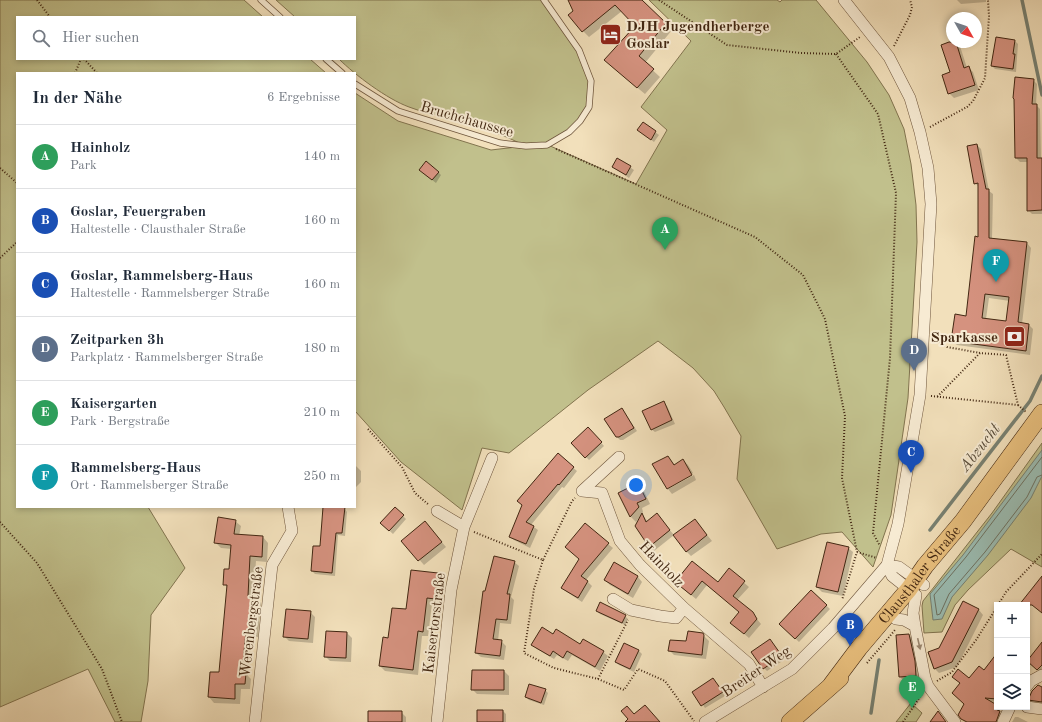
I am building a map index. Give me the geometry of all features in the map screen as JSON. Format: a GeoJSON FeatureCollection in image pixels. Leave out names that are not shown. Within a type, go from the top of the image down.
{"type":"FeatureCollection","features":[{"type":"Feature","properties":{"kind":"main road","name":"Clausthaler Straße"},"geometry":{"type":"LineString","coordinates":[[790,722],[866,655],[896,619],[916,587],[924,566],[963,521],[1034,412]]}},
{"type":"Feature","properties":{"kind":"main road","name":"Clausthaler Straße"},"geometry":{"type":"LineString","coordinates":[[832,684],[859,648],[916,587]]}},
{"type":"Feature","properties":{"kind":"street"},"geometry":{"type":"LineString","coordinates":[[844,0],[889,57],[910,98],[920,132],[928,168],[931,204],[920,395],[898,524],[888,563],[892,576],[916,587],[913,613],[925,678],[928,686],[955,722]]}},
{"type":"Feature","properties":{"kind":"street","name":"Hainholz"},"geometry":{"type":"LineString","coordinates":[[619,457],[582,491],[602,493],[620,541],[640,565],[684,608],[749,664],[763,687]]}},
{"type":"Feature","properties":{"kind":"street","name":"Kaisertorstraße"},"geometry":{"type":"LineString","coordinates":[[438,722],[451,590],[464,527],[492,458]]}},
{"type":"Feature","properties":{"kind":"street","name":"Werenbergstraße"},"geometry":{"type":"LineString","coordinates":[[255,722],[272,565],[292,531],[288,508]]}},
{"type":"Feature","properties":{"kind":"street"},"geometry":{"type":"LineString","coordinates":[[437,511],[464,527]]}},
{"type":"Feature","properties":{"kind":"street","name":"Breiter Weg"},"geometry":{"type":"LineString","coordinates":[[705,722],[792,669],[833,628],[888,563]]}},
{"type":"Feature","properties":{"kind":"street","name":"Hainholz"},"geometry":{"type":"LineString","coordinates":[[613,598],[631,610],[660,616],[676,618],[684,608]]}},
{"type":"Feature","properties":{"kind":"street"},"geometry":{"type":"LineString","coordinates":[[896,619],[904,620],[915,626]]}},
{"type":"Feature","properties":{"kind":"street"},"geometry":{"type":"LineString","coordinates":[[1030,682],[1042,675]]}},
{"type":"Feature","properties":{"kind":"street"},"geometry":{"type":"LineString","coordinates":[[1030,707],[1042,709]]}},
{"type":"Feature","properties":{"kind":"street"},"geometry":{"type":"LineString","coordinates":[[1003,722],[1009,710]]}},
{"type":"Feature","properties":{"kind":"lane"},"geometry":{"type":"LineString","coordinates":[[261,0],[279,16]]}},
{"type":"Feature","properties":{"kind":"lane","name":"Bruchchaussee"},"geometry":{"type":"LineString","coordinates":[[356,85],[398,111],[500,142],[526,146],[547,145],[570,132],[580,121],[589,107],[591,81],[579,50],[544,0]]}},
{"type":"Feature","properties":{"kind":"lane"},"geometry":{"type":"LineString","coordinates":[[327,60],[341,72]]}},
{"type":"Feature","properties":{"kind":"path"},"geometry":{"type":"LineString","coordinates":[[37,0],[49,16]]}},
{"type":"Feature","properties":{"kind":"path"},"geometry":{"type":"LineString","coordinates":[[659,0],[726,45],[801,53],[836,54],[869,31]]}},
{"type":"Feature","properties":{"kind":"path"},"geometry":{"type":"LineString","coordinates":[[889,57],[910,15],[912,7],[910,0]]}},
{"type":"Feature","properties":{"kind":"path"},"geometry":{"type":"LineString","coordinates":[[920,132],[967,108],[973,101],[985,78],[989,16],[988,0]]}},
{"type":"Feature","properties":{"kind":"path"},"geometry":{"type":"LineString","coordinates":[[836,54],[878,114],[896,193],[890,358],[873,533],[888,563]]}},
{"type":"Feature","properties":{"kind":"path"},"geometry":{"type":"LineString","coordinates":[[76,72],[82,60]]}},
{"type":"Feature","properties":{"kind":"path"},"geometry":{"type":"LineString","coordinates":[[83,60],[96,72]]}},
{"type":"Feature","properties":{"kind":"path"},"geometry":{"type":"LineString","coordinates":[[547,145],[755,237],[803,275],[825,319],[845,416],[842,478],[857,552],[840,605]]}},
{"type":"Feature","properties":{"kind":"path"},"geometry":{"type":"LineString","coordinates":[[0,168],[16,182]]}},
{"type":"Feature","properties":{"kind":"path"},"geometry":{"type":"LineString","coordinates":[[0,258],[16,243]]}},
{"type":"Feature","properties":{"kind":"path"},"geometry":{"type":"LineString","coordinates":[[924,334],[947,347],[980,353],[1006,355],[1018,405]]}},
{"type":"Feature","properties":{"kind":"path"},"geometry":{"type":"LineString","coordinates":[[937,396],[980,353]]}},
{"type":"Feature","properties":{"kind":"path"},"geometry":{"type":"LineString","coordinates":[[920,395],[1018,405],[1034,412]]}},
{"type":"Feature","properties":{"kind":"path"},"geometry":{"type":"LineString","coordinates":[[368,429],[402,467],[415,493],[437,511]]}},
{"type":"Feature","properties":{"kind":"path"},"geometry":{"type":"LineString","coordinates":[[572,501],[543,560],[534,589],[524,653],[554,668],[598,679],[624,690],[638,669],[665,680],[694,722]]}},
{"type":"Feature","properties":{"kind":"path"},"geometry":{"type":"LineString","coordinates":[[0,522],[37,563],[102,669],[122,722]]}},
{"type":"Feature","properties":{"kind":"path"},"geometry":{"type":"LineString","coordinates":[[464,527],[543,560]]}},
{"type":"Feature","properties":{"kind":"path"},"geometry":{"type":"LineString","coordinates":[[857,552],[888,563]]}},
{"type":"Feature","properties":{"kind":"path"},"geometry":{"type":"LineString","coordinates":[[1000,602],[1006,592],[1042,554]]}},
{"type":"Feature","properties":{"kind":"path"},"geometry":{"type":"LineString","coordinates":[[904,722],[928,686],[952,672],[976,640],[994,612]]}},
{"type":"Feature","properties":{"kind":"path"},"geometry":{"type":"LineString","coordinates":[[598,679],[629,618]]}},
{"type":"Feature","properties":{"kind":"shaded area"},"geometry":{"type":"Polygon","coordinates":[[[0,0],[244,0],[262,16],[16,16],[16,60],[311,60],[325,72],[16,72],[16,508],[149,508],[185,568],[151,615],[148,681],[141,722],[115,722],[88,669],[0,707],[0,0]]]}},
{"type":"Feature","properties":{"kind":"shaded area"},"geometry":{"type":"Polygon","coordinates":[[[276,0],[544,0],[579,50],[591,81],[589,107],[580,121],[548,145],[636,184],[667,130],[641,107],[691,41],[649,0],[777,0],[780,2],[782,0],[816,0],[867,62],[889,95],[904,129],[911,164],[916,205],[917,242],[908,398],[891,515],[873,567],[842,532],[821,534],[777,549],[737,479],[741,436],[714,391],[693,368],[658,341],[588,390],[509,453],[482,448],[462,510],[401,462],[356,412],[356,94],[398,121],[491,150],[525,146],[488,130],[448,117],[414,109],[381,93],[362,79],[356,72],[354,72],[340,60],[356,60],[356,16],[294,16],[276,0]]]}},
{"type":"Feature","properties":{"kind":"shaded area"},"geometry":{"type":"Polygon","coordinates":[[[1042,443],[1042,567],[1011,549],[968,590],[955,605],[942,632],[924,633],[923,601],[992,513],[1042,443]]]}},
{"type":"Feature","properties":{"kind":"shaded area"},"geometry":{"type":"Polygon","coordinates":[[[911,703],[922,713],[916,722],[896,722],[911,703]]]}},
{"type":"Feature","properties":{"kind":"water"},"geometry":{"type":"Polygon","coordinates":[[[1042,450],[1042,476],[1031,498],[988,555],[952,597],[942,619],[933,620],[930,594],[963,555],[1042,450]]]}},
{"type":"Feature","properties":{"kind":"building"},"geometry":{"type":"Polygon","coordinates":[[[568,0],[642,0],[666,23],[639,56],[654,69],[637,88],[604,60],[635,26],[615,5],[582,32],[568,15],[573,11],[568,0]]]}},
{"type":"Feature","properties":{"kind":"building"},"geometry":{"type":"Polygon","coordinates":[[[996,37],[1015,40],[1013,69],[991,66],[996,37]]]}},
{"type":"Feature","properties":{"kind":"building"},"geometry":{"type":"Polygon","coordinates":[[[946,43],[946,48],[958,48],[964,68],[969,66],[975,85],[948,94],[942,75],[950,72],[941,45],[946,43]]]}},
{"type":"Feature","properties":{"kind":"building"},"geometry":{"type":"Polygon","coordinates":[[[1015,77],[1034,79],[1032,104],[1037,104],[1037,158],[1042,158],[1042,210],[1027,211],[1027,158],[1015,158],[1013,98],[1015,77]]]}},
{"type":"Feature","properties":{"kind":"building"},"geometry":{"type":"Polygon","coordinates":[[[643,122],[656,131],[651,140],[637,130],[643,122]]]}},
{"type":"Feature","properties":{"kind":"building"},"geometry":{"type":"Polygon","coordinates":[[[977,144],[986,189],[989,189],[989,238],[1027,242],[1018,322],[1029,324],[1026,351],[951,341],[955,314],[966,316],[975,236],[978,237],[978,183],[974,184],[967,146],[977,144]],[[985,294],[982,318],[1006,321],[1009,297],[985,294]]]}},
{"type":"Feature","properties":{"kind":"building"},"geometry":{"type":"Polygon","coordinates":[[[617,158],[631,166],[626,175],[612,167],[617,158]]]}},
{"type":"Feature","properties":{"kind":"building"},"geometry":{"type":"Polygon","coordinates":[[[426,161],[439,172],[432,180],[419,170],[426,161]]]}},
{"type":"Feature","properties":{"kind":"building"},"geometry":{"type":"Polygon","coordinates":[[[664,401],[672,420],[651,430],[642,411],[664,401]]]}},
{"type":"Feature","properties":{"kind":"building"},"geometry":{"type":"Polygon","coordinates":[[[622,408],[634,428],[619,437],[616,437],[604,419],[622,408]]]}},
{"type":"Feature","properties":{"kind":"building"},"geometry":{"type":"Polygon","coordinates":[[[588,427],[602,442],[585,458],[571,443],[588,427]]]}},
{"type":"Feature","properties":{"kind":"building"},"geometry":{"type":"Polygon","coordinates":[[[558,453],[574,467],[526,522],[534,526],[526,544],[509,537],[522,505],[517,501],[558,453]]]}},
{"type":"Feature","properties":{"kind":"building"},"geometry":{"type":"Polygon","coordinates":[[[668,456],[674,465],[683,459],[692,475],[667,489],[652,464],[668,456]]]}},
{"type":"Feature","properties":{"kind":"building"},"geometry":{"type":"Polygon","coordinates":[[[638,483],[646,499],[637,503],[639,507],[630,517],[618,493],[638,483]]]}},
{"type":"Feature","properties":{"kind":"building"},"geometry":{"type":"Polygon","coordinates":[[[395,507],[404,515],[389,531],[380,523],[395,507]]]}},
{"type":"Feature","properties":{"kind":"building"},"geometry":{"type":"Polygon","coordinates":[[[323,508],[345,508],[342,533],[336,533],[332,573],[311,571],[313,546],[320,546],[323,508]]]}},
{"type":"Feature","properties":{"kind":"building"},"geometry":{"type":"Polygon","coordinates":[[[642,513],[646,522],[657,513],[670,530],[649,547],[635,526],[642,513]]]}},
{"type":"Feature","properties":{"kind":"building"},"geometry":{"type":"Polygon","coordinates":[[[218,517],[236,520],[234,534],[263,536],[262,557],[250,556],[248,596],[256,597],[253,632],[246,631],[242,673],[246,673],[245,684],[235,684],[235,699],[208,697],[210,672],[219,672],[227,585],[223,585],[224,569],[229,569],[231,545],[214,543],[218,517]]]}},
{"type":"Feature","properties":{"kind":"building"},"geometry":{"type":"Polygon","coordinates":[[[695,519],[707,535],[686,552],[673,535],[695,519]]]}},
{"type":"Feature","properties":{"kind":"building"},"geometry":{"type":"Polygon","coordinates":[[[425,521],[442,542],[418,561],[401,541],[425,521]]]}},
{"type":"Feature","properties":{"kind":"building"},"geometry":{"type":"Polygon","coordinates":[[[585,523],[609,543],[581,576],[588,581],[578,598],[561,588],[579,559],[565,547],[585,523]]]}},
{"type":"Feature","properties":{"kind":"building"},"geometry":{"type":"Polygon","coordinates":[[[827,542],[849,547],[838,592],[816,587],[827,542]]]}},
{"type":"Feature","properties":{"kind":"building"},"geometry":{"type":"Polygon","coordinates":[[[494,556],[515,561],[507,594],[510,594],[507,620],[496,619],[493,639],[502,640],[500,656],[475,653],[483,591],[485,591],[494,556]]]}},
{"type":"Feature","properties":{"kind":"building"},"geometry":{"type":"Polygon","coordinates":[[[692,561],[718,582],[729,568],[745,581],[733,596],[753,612],[757,619],[744,634],[730,623],[739,612],[702,581],[691,595],[675,582],[692,561]]]}},
{"type":"Feature","properties":{"kind":"building"},"geometry":{"type":"Polygon","coordinates":[[[614,562],[638,576],[628,594],[604,580],[614,562]]]}},
{"type":"Feature","properties":{"kind":"building"},"geometry":{"type":"Polygon","coordinates":[[[411,570],[438,573],[435,599],[427,598],[423,632],[418,631],[413,670],[379,666],[383,637],[388,638],[392,608],[406,609],[411,570]]]}},
{"type":"Feature","properties":{"kind":"building"},"geometry":{"type":"Polygon","coordinates":[[[1042,576],[1042,613],[1030,605],[1030,602],[1021,602],[1042,576]]]}},
{"type":"Feature","properties":{"kind":"building"},"geometry":{"type":"Polygon","coordinates":[[[811,590],[827,605],[795,639],[779,624],[811,590]]]}},
{"type":"Feature","properties":{"kind":"building"},"geometry":{"type":"Polygon","coordinates":[[[963,601],[979,609],[952,662],[934,669],[928,652],[939,648],[963,601]]]}},
{"type":"Feature","properties":{"kind":"building"},"geometry":{"type":"Polygon","coordinates":[[[600,602],[626,615],[622,623],[596,611],[600,602]]]}},
{"type":"Feature","properties":{"kind":"building"},"geometry":{"type":"Polygon","coordinates":[[[286,609],[311,611],[308,639],[283,637],[286,609]]]}},
{"type":"Feature","properties":{"kind":"building"},"geometry":{"type":"Polygon","coordinates":[[[542,627],[553,634],[556,629],[580,644],[583,639],[604,651],[595,667],[567,651],[563,658],[553,651],[550,656],[531,645],[542,627]]]}},
{"type":"Feature","properties":{"kind":"building"},"geometry":{"type":"Polygon","coordinates":[[[326,631],[347,632],[346,658],[324,657],[326,631]]]}},
{"type":"Feature","properties":{"kind":"building"},"geometry":{"type":"Polygon","coordinates":[[[688,631],[703,633],[702,655],[668,651],[670,640],[686,641],[688,631]]]}},
{"type":"Feature","properties":{"kind":"building"},"geometry":{"type":"Polygon","coordinates":[[[909,634],[915,661],[916,676],[899,677],[896,635],[909,634]]]}},
{"type":"Feature","properties":{"kind":"building"},"geometry":{"type":"Polygon","coordinates":[[[770,639],[782,656],[763,669],[751,652],[770,639]]]}},
{"type":"Feature","properties":{"kind":"building"},"geometry":{"type":"Polygon","coordinates":[[[1042,642],[1042,665],[1037,670],[1030,664],[1030,657],[1042,642]]]}},
{"type":"Feature","properties":{"kind":"building"},"geometry":{"type":"Polygon","coordinates":[[[624,643],[639,650],[630,669],[615,662],[624,643]]]}},
{"type":"Feature","properties":{"kind":"building"},"geometry":{"type":"Polygon","coordinates":[[[994,657],[994,699],[985,698],[994,703],[994,710],[1000,711],[996,722],[967,722],[961,719],[958,715],[964,704],[952,693],[960,683],[952,677],[958,669],[969,678],[979,666],[984,670],[994,657]]]}},
{"type":"Feature","properties":{"kind":"building"},"geometry":{"type":"Polygon","coordinates":[[[472,670],[504,670],[504,690],[471,690],[472,670]]]}},
{"type":"Feature","properties":{"kind":"building"},"geometry":{"type":"Polygon","coordinates":[[[713,678],[723,692],[701,706],[692,692],[713,678]]]}},
{"type":"Feature","properties":{"kind":"building"},"geometry":{"type":"Polygon","coordinates":[[[529,684],[546,689],[541,703],[525,697],[529,684]]]}},
{"type":"Feature","properties":{"kind":"building"},"geometry":{"type":"Polygon","coordinates":[[[1038,685],[1042,687],[1042,702],[1030,700],[1032,691],[1038,685]]]}},
{"type":"Feature","properties":{"kind":"building"},"geometry":{"type":"Polygon","coordinates":[[[645,705],[660,722],[625,722],[628,719],[621,711],[627,706],[634,714],[645,705]]]}},
{"type":"Feature","properties":{"kind":"building"},"geometry":{"type":"Polygon","coordinates":[[[477,710],[503,710],[503,722],[477,722],[477,710]]]}},
{"type":"Feature","properties":{"kind":"building"},"geometry":{"type":"Polygon","coordinates":[[[368,711],[402,711],[402,722],[368,722],[368,711]]]}},
{"type":"Feature","properties":{"kind":"building"},"geometry":{"type":"Polygon","coordinates":[[[938,711],[946,722],[930,722],[938,711]]]}},
{"type":"Feature","properties":{"kind":"waterway","name":"Abzucht"},"geometry":{"type":"LineString","coordinates":[[1022,0],[1042,95]]}},
{"type":"Feature","properties":{"kind":"waterway","name":"Abzucht"},"geometry":{"type":"LineString","coordinates":[[930,530],[1030,401],[1042,376]]}},
{"type":"Feature","properties":{"kind":"waterway","name":"Abzucht"},"geometry":{"type":"LineString","coordinates":[[871,713],[879,660]]}},
{"type":"Feature","properties":{"kind":"place","name":"DJH Jugendherberge Goslar"},"geometry":{"type":"Point","coordinates":[610,35]}},
{"type":"Feature","properties":{"kind":"place","name":"Hainholz"},"geometry":{"type":"Point","coordinates":[665,250]}},
{"type":"Feature","properties":{"kind":"place","name":"Rammelsberg-Haus"},"geometry":{"type":"Point","coordinates":[996,282]}},
{"type":"Feature","properties":{"kind":"place","name":"Sparkasse"},"geometry":{"type":"Point","coordinates":[1014,337]}},
{"type":"Feature","properties":{"kind":"place","name":"Zeitparken 3h"},"geometry":{"type":"Point","coordinates":[914,371]}},
{"type":"Feature","properties":{"kind":"place","name":"Goslar, Rammelsberg-Haus"},"geometry":{"type":"Point","coordinates":[911,473]}},
{"type":"Feature","properties":{"kind":"place","name":"Goslar, Feuergraben"},"geometry":{"type":"Point","coordinates":[850,646]}},
{"type":"Feature","properties":{"kind":"place","name":"Kaisergarten"},"geometry":{"type":"Point","coordinates":[912,708]}}]}
